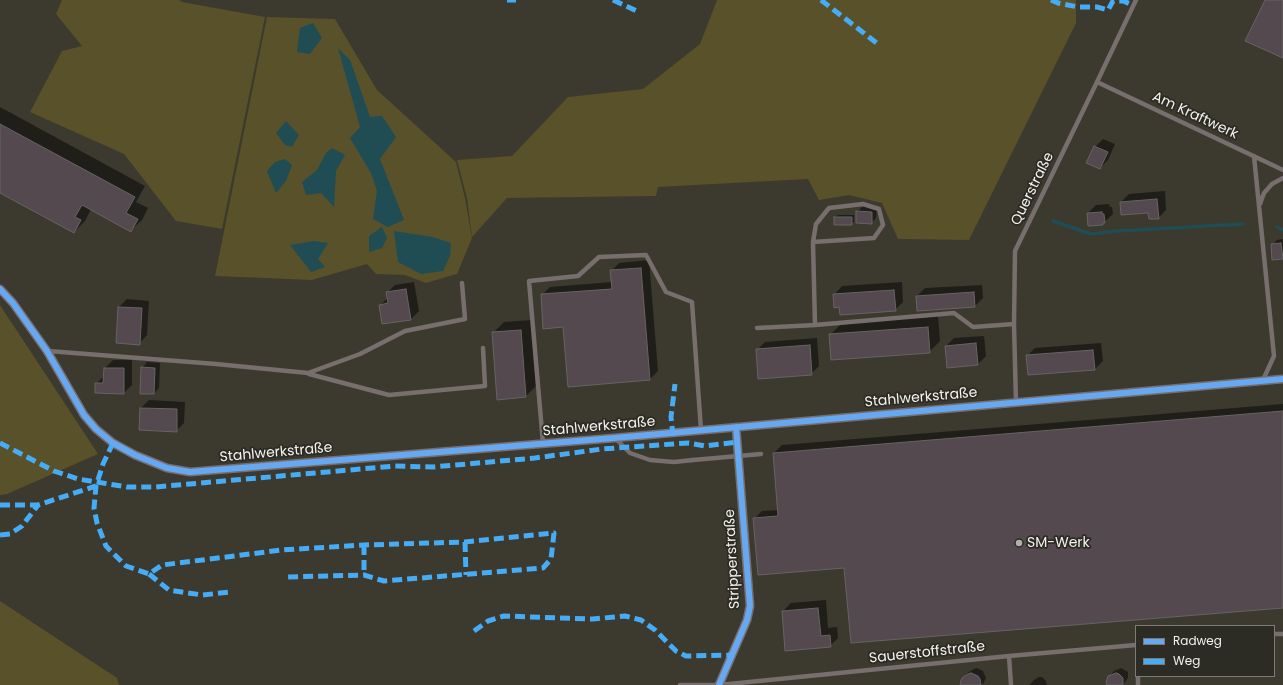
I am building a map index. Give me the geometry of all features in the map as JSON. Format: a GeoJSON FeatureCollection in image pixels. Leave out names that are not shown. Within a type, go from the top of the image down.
{"type":"FeatureCollection","features":[{"type":"Feature","properties":{"kind":"street","name":"Stahlwerkstraße"},"geometry":{"type":"LineString","coordinates":[[0,289],[13,303],[47,351],[81,410],[96,429],[113,443],[135,455],[167,468],[190,472],[614,438],[1283,379]]}},
{"type":"Feature","properties":{"kind":"street","name":"Stripperstraße"},"geometry":{"type":"LineString","coordinates":[[719,685],[747,620],[750,606],[736,427]]}},
{"type":"Feature","properties":{"kind":"lane","name":"Querstraße"},"geometry":{"type":"LineString","coordinates":[[1016,403],[1014,324],[1015,252],[1136,0]]}},
{"type":"Feature","properties":{"kind":"lane","name":"Am Kraftwerk"},"geometry":{"type":"LineString","coordinates":[[1097,82],[1283,169]]}},
{"type":"Feature","properties":{"kind":"lane"},"geometry":{"type":"LineString","coordinates":[[1254,156],[1274,356],[1262,380]]}},
{"type":"Feature","properties":{"kind":"lane"},"geometry":{"type":"LineString","coordinates":[[1259,206],[1264,193],[1272,184],[1283,178]]}},
{"type":"Feature","properties":{"kind":"lane"},"geometry":{"type":"LineString","coordinates":[[813,242],[874,238],[882,225],[879,209],[863,204],[828,208],[816,224],[813,242],[815,325]]}},
{"type":"Feature","properties":{"kind":"lane"},"geometry":{"type":"LineString","coordinates":[[543,443],[529,280],[578,276],[599,257],[646,255],[666,292],[692,302],[701,430]]}},
{"type":"Feature","properties":{"kind":"lane"},"geometry":{"type":"LineString","coordinates":[[308,373],[360,354],[405,331],[465,319],[462,283]]}},
{"type":"Feature","properties":{"kind":"lane"},"geometry":{"type":"LineString","coordinates":[[757,328],[954,314],[973,327],[1014,324]]}},
{"type":"Feature","properties":{"kind":"lane"},"geometry":{"type":"LineString","coordinates":[[47,351],[216,364],[308,373],[389,395],[485,386],[483,348]]}},
{"type":"Feature","properties":{"kind":"lane"},"geometry":{"type":"LineString","coordinates":[[614,438],[630,453],[650,460],[674,462],[761,454]]}},
{"type":"Feature","properties":{"kind":"lane","name":"Sauerstoffstraße"},"geometry":{"type":"LineString","coordinates":[[680,685],[719,685],[1009,656],[1135,646]]}},
{"type":"Feature","properties":{"kind":"lane"},"geometry":{"type":"LineString","coordinates":[[1009,656],[1011,685]]}},
{"type":"Feature","properties":{"kind":"shaded area"},"geometry":{"type":"Polygon","coordinates":[[[0,0],[1283,0],[1283,685],[0,685],[0,0]]]}},
{"type":"Feature","properties":{"kind":"shaded area"},"geometry":{"type":"Polygon","coordinates":[[[62,0],[179,0],[182,2],[265,17],[222,229],[176,221],[124,154],[30,112],[62,51],[82,46],[56,14],[62,0]]]}},
{"type":"Feature","properties":{"kind":"shaded area"},"geometry":{"type":"Polygon","coordinates":[[[717,0],[1076,0],[1076,23],[969,240],[898,239],[882,203],[849,195],[819,200],[808,179],[658,187],[656,196],[507,198],[472,237],[467,198],[457,160],[512,156],[568,97],[643,89],[700,44],[717,0]]]}},
{"type":"Feature","properties":{"kind":"shaded area"},"geometry":{"type":"Polygon","coordinates":[[[267,17],[335,19],[377,90],[456,162],[465,198],[472,238],[457,274],[426,283],[405,275],[376,274],[367,264],[312,280],[215,276],[267,17]]]}},
{"type":"Feature","properties":{"kind":"shaded area"},"geometry":{"type":"Polygon","coordinates":[[[0,305],[98,454],[7,494],[0,495],[0,305]]]}},
{"type":"Feature","properties":{"kind":"shaded area"},"geometry":{"type":"Polygon","coordinates":[[[0,601],[117,678],[119,685],[0,685],[0,601]]]}},
{"type":"Feature","properties":{"kind":"water"},"geometry":{"type":"Polygon","coordinates":[[[313,23],[322,38],[310,54],[297,52],[300,28],[313,23]]]}},
{"type":"Feature","properties":{"kind":"water"},"geometry":{"type":"Polygon","coordinates":[[[338,48],[350,60],[370,117],[382,116],[396,137],[380,159],[404,220],[388,227],[373,219],[377,191],[371,173],[350,138],[360,127],[338,48]]]}},
{"type":"Feature","properties":{"kind":"water"},"geometry":{"type":"Polygon","coordinates":[[[286,121],[299,135],[292,147],[285,145],[276,133],[286,121]]]}},
{"type":"Feature","properties":{"kind":"water"},"geometry":{"type":"Polygon","coordinates":[[[332,148],[345,155],[336,171],[334,207],[321,193],[306,195],[302,182],[317,170],[326,153],[332,148]]]}},
{"type":"Feature","properties":{"kind":"water"},"geometry":{"type":"Polygon","coordinates":[[[285,159],[292,165],[286,181],[276,193],[267,171],[275,162],[285,159]]]}},
{"type":"Feature","properties":{"kind":"water"},"geometry":{"type":"Polygon","coordinates":[[[382,227],[387,238],[382,248],[369,252],[369,236],[382,227]]]}},
{"type":"Feature","properties":{"kind":"water"},"geometry":{"type":"Polygon","coordinates":[[[394,231],[432,237],[451,243],[450,256],[443,271],[421,274],[398,262],[394,231]]]}},
{"type":"Feature","properties":{"kind":"water"},"geometry":{"type":"Polygon","coordinates":[[[314,241],[328,243],[318,259],[325,267],[311,272],[290,245],[314,241]]]}},
{"type":"Feature","properties":{"kind":"building"},"geometry":{"type":"Polygon","coordinates":[[[1265,0],[1283,0],[1283,58],[1245,41],[1265,0]]]}},
{"type":"Feature","properties":{"kind":"building"},"geometry":{"type":"Polygon","coordinates":[[[0,124],[135,197],[126,213],[138,219],[131,232],[82,205],[75,217],[81,220],[74,233],[0,193],[0,124]]]}},
{"type":"Feature","properties":{"kind":"building"},"geometry":{"type":"Polygon","coordinates":[[[1094,146],[1108,152],[1100,169],[1086,163],[1094,146]]]}},
{"type":"Feature","properties":{"kind":"building"},"geometry":{"type":"Polygon","coordinates":[[[1157,199],[1159,219],[1149,219],[1148,213],[1121,215],[1120,202],[1157,199]]]}},
{"type":"Feature","properties":{"kind":"building"},"geometry":{"type":"Polygon","coordinates":[[[856,211],[872,212],[872,224],[856,223],[856,211]]]}},
{"type":"Feature","properties":{"kind":"building"},"geometry":{"type":"Polygon","coordinates":[[[1102,212],[1102,214],[1104,214],[1105,223],[1103,223],[1103,225],[1088,226],[1087,213],[1102,212]]]}},
{"type":"Feature","properties":{"kind":"building"},"geometry":{"type":"Polygon","coordinates":[[[834,217],[852,217],[852,225],[834,225],[834,217]]]}},
{"type":"Feature","properties":{"kind":"building"},"geometry":{"type":"Polygon","coordinates":[[[1281,243],[1283,259],[1272,260],[1271,244],[1281,243]]]}},
{"type":"Feature","properties":{"kind":"building"},"geometry":{"type":"Polygon","coordinates":[[[641,268],[650,380],[568,387],[563,327],[543,329],[541,294],[612,289],[610,270],[641,268]]]}},
{"type":"Feature","properties":{"kind":"building"},"geometry":{"type":"Polygon","coordinates":[[[406,289],[411,320],[382,324],[379,305],[388,303],[386,292],[406,289]]]}},
{"type":"Feature","properties":{"kind":"building"},"geometry":{"type":"Polygon","coordinates":[[[894,290],[896,311],[840,315],[839,307],[834,308],[833,294],[894,290]]]}},
{"type":"Feature","properties":{"kind":"building"},"geometry":{"type":"Polygon","coordinates":[[[974,292],[975,307],[917,311],[916,296],[974,292]]]}},
{"type":"Feature","properties":{"kind":"building"},"geometry":{"type":"Polygon","coordinates":[[[118,307],[142,308],[140,345],[116,343],[118,307]]]}},
{"type":"Feature","properties":{"kind":"building"},"geometry":{"type":"Polygon","coordinates":[[[928,327],[930,353],[831,360],[829,334],[928,327]]]}},
{"type":"Feature","properties":{"kind":"building"},"geometry":{"type":"Polygon","coordinates":[[[521,330],[526,397],[497,400],[492,332],[521,330]]]}},
{"type":"Feature","properties":{"kind":"building"},"geometry":{"type":"Polygon","coordinates":[[[976,343],[978,365],[947,368],[945,346],[976,343]]]}},
{"type":"Feature","properties":{"kind":"building"},"geometry":{"type":"Polygon","coordinates":[[[810,345],[812,375],[758,379],[756,349],[810,345]]]}},
{"type":"Feature","properties":{"kind":"building"},"geometry":{"type":"Polygon","coordinates":[[[1093,350],[1095,370],[1028,375],[1026,355],[1093,350]]]}},
{"type":"Feature","properties":{"kind":"building"},"geometry":{"type":"Polygon","coordinates":[[[141,367],[155,368],[154,394],[140,394],[141,367]]]}},
{"type":"Feature","properties":{"kind":"building"},"geometry":{"type":"Polygon","coordinates":[[[104,368],[124,368],[124,394],[95,393],[95,383],[103,383],[104,368]]]}},
{"type":"Feature","properties":{"kind":"building"},"geometry":{"type":"Polygon","coordinates":[[[140,408],[177,409],[177,432],[139,430],[140,408]]]}},
{"type":"Feature","properties":{"kind":"building","name":"SM-Werk"},"geometry":{"type":"Polygon","coordinates":[[[1283,411],[1283,608],[851,643],[844,568],[758,575],[753,518],[778,516],[773,453],[1283,411]]]}},
{"type":"Feature","properties":{"kind":"building"},"geometry":{"type":"Polygon","coordinates":[[[818,608],[821,636],[830,635],[831,647],[785,651],[782,611],[818,608]]]}},
{"type":"Feature","properties":{"kind":"building"},"geometry":{"type":"Polygon","coordinates":[[[971,673],[978,676],[981,685],[960,685],[963,677],[971,673]]]}},
{"type":"Feature","properties":{"kind":"building"},"geometry":{"type":"Polygon","coordinates":[[[1116,673],[1123,678],[1123,685],[1107,685],[1106,682],[1108,676],[1116,673]]]}},
{"type":"Feature","properties":{"kind":"waterway"},"geometry":{"type":"LineString","coordinates":[[1053,221],[1091,234],[1117,231],[1243,224]]}},
{"type":"Feature","properties":{"kind":"waterway"},"geometry":{"type":"LineString","coordinates":[[1277,227],[1283,230]]}},
{"type":"Feature","properties":{"kind":"marked path"},"geometry":{"type":"LineString","coordinates":[[507,0],[516,0]]}},
{"type":"Feature","properties":{"kind":"marked path"},"geometry":{"type":"LineString","coordinates":[[613,0],[639,12]]}},
{"type":"Feature","properties":{"kind":"marked path"},"geometry":{"type":"LineString","coordinates":[[821,0],[878,44]]}},
{"type":"Feature","properties":{"kind":"marked path"},"geometry":{"type":"LineString","coordinates":[[1051,0],[1078,7],[1097,7],[1108,10],[1113,1],[1123,1],[1133,5]]}},
{"type":"Feature","properties":{"kind":"marked path"},"geometry":{"type":"LineString","coordinates":[[673,436],[671,417],[675,384]]}},
{"type":"Feature","properties":{"kind":"marked path"},"geometry":{"type":"LineString","coordinates":[[0,443],[54,471],[78,479],[127,487],[155,487],[395,466],[433,467],[535,458],[602,449],[689,443],[705,446],[737,442]]}},
{"type":"Feature","properties":{"kind":"marked path"},"geometry":{"type":"LineString","coordinates":[[113,443],[103,464],[96,486],[94,508],[97,523],[106,546],[126,566],[149,574],[162,565],[282,550],[364,545],[465,542],[554,533],[551,559],[543,568],[384,581],[364,575],[284,577]]}},
{"type":"Feature","properties":{"kind":"marked path"},"geometry":{"type":"LineString","coordinates":[[0,505],[38,505],[96,486]]}},
{"type":"Feature","properties":{"kind":"marked path"},"geometry":{"type":"LineString","coordinates":[[0,535],[10,534],[22,526],[38,505]]}},
{"type":"Feature","properties":{"kind":"marked path"},"geometry":{"type":"LineString","coordinates":[[465,542],[466,575]]}},
{"type":"Feature","properties":{"kind":"marked path"},"geometry":{"type":"LineString","coordinates":[[364,545],[364,575]]}},
{"type":"Feature","properties":{"kind":"marked path"},"geometry":{"type":"LineString","coordinates":[[149,574],[169,590],[202,595],[231,592]]}},
{"type":"Feature","properties":{"kind":"marked path"},"geometry":{"type":"LineString","coordinates":[[474,631],[488,621],[504,616],[593,619],[625,616],[641,620],[655,630],[676,651],[686,656],[732,655]]}},
{"type":"Feature","properties":{"kind":"cycle path"},"geometry":{"type":"LineString","coordinates":[[0,289],[13,303],[47,351],[84,415],[96,429],[113,443],[135,455],[167,468],[190,472],[614,438],[1283,379]]}},
{"type":"Feature","properties":{"kind":"cycle path"},"geometry":{"type":"LineString","coordinates":[[719,685],[747,620],[750,606],[736,427]]}},
{"type":"Feature","properties":{"kind":"place","name":"SM-Werk"},"geometry":{"type":"Point","coordinates":[1019,543]}}]}
